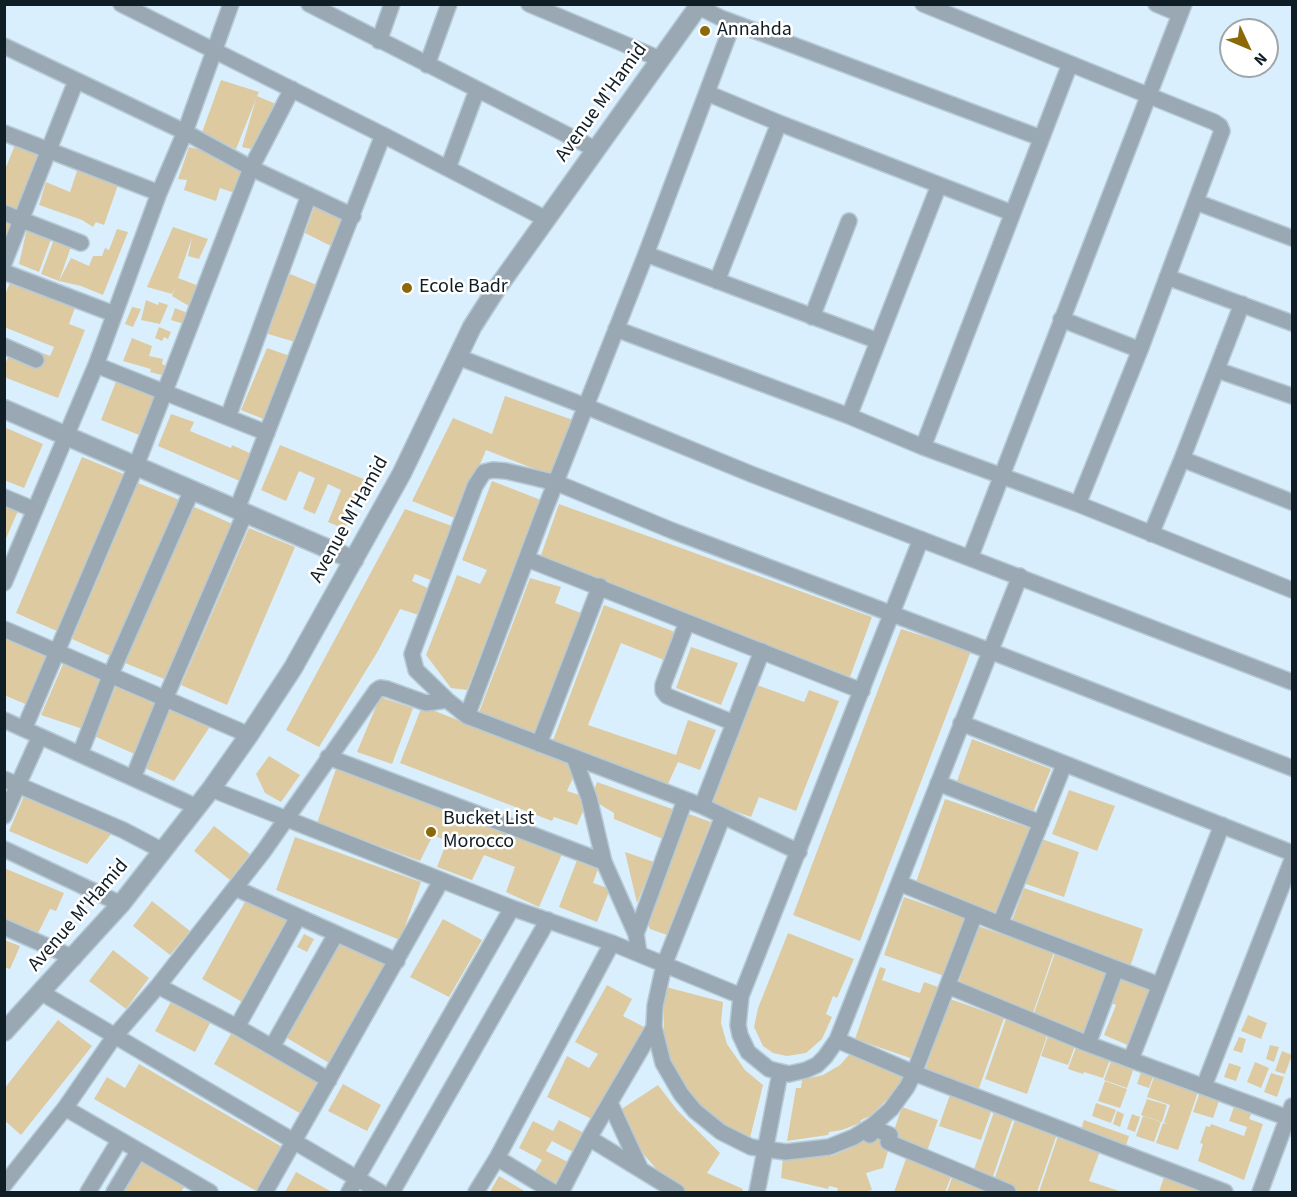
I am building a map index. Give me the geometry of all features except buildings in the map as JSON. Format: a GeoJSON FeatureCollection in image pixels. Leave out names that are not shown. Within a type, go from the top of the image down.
{"type":"FeatureCollection","features":[{"type":"Feature","properties":{"kind":"street"},"geometry":{"type":"LineString","coordinates":[[121,4],[546,219]]}},
{"type":"Feature","properties":{"kind":"street"},"geometry":{"type":"LineString","coordinates":[[6,573],[96,364],[231,4]]}},
{"type":"Feature","properties":{"kind":"street"},"geometry":{"type":"LineString","coordinates":[[379,41],[392,4]]}},
{"type":"Feature","properties":{"kind":"street"},"geometry":{"type":"LineString","coordinates":[[427,65],[449,4]]}},
{"type":"Feature","properties":{"kind":"street"},"geometry":{"type":"LineString","coordinates":[[529,4],[660,59]]}},
{"type":"Feature","properties":{"kind":"street"},"geometry":{"type":"LineString","coordinates":[[923,4],[1214,122],[1220,126],[1222,131],[1140,350],[1078,504]]}},
{"type":"Feature","properties":{"kind":"street"},"geometry":{"type":"LineString","coordinates":[[970,558],[1060,319],[1182,9],[1156,4]]}},
{"type":"Feature","properties":{"kind":"street"},"geometry":{"type":"LineString","coordinates":[[314,6],[595,149]]}},
{"type":"Feature","properties":{"kind":"street"},"geometry":{"type":"LineString","coordinates":[[700,6],[708,14],[1041,138]]}},
{"type":"Feature","properties":{"kind":"street","name":"Avenue M'Hamid"},"geometry":{"type":"LineString","coordinates":[[4,1032],[121,904],[211,789],[249,735],[293,668],[354,560],[423,432],[472,327],[595,149],[700,6]]}},
{"type":"Feature","properties":{"kind":"street"},"geometry":{"type":"LineString","coordinates":[[467,716],[733,23]]}},
{"type":"Feature","properties":{"kind":"street"},"geometry":{"type":"LineString","coordinates":[[4,46],[353,216]]}},
{"type":"Feature","properties":{"kind":"street"},"geometry":{"type":"LineString","coordinates":[[923,447],[1070,64]]}},
{"type":"Feature","properties":{"kind":"street"},"geometry":{"type":"LineString","coordinates":[[4,263],[76,81]]}},
{"type":"Feature","properties":{"kind":"street"},"geometry":{"type":"LineString","coordinates":[[24,729],[136,466],[251,168],[292,89]]}},
{"type":"Feature","properties":{"kind":"street"},"geometry":{"type":"LineString","coordinates":[[448,168],[477,90]]}},
{"type":"Feature","properties":{"kind":"street"},"geometry":{"type":"LineString","coordinates":[[707,93],[1012,213]]}},
{"type":"Feature","properties":{"kind":"street"},"geometry":{"type":"LineString","coordinates":[[717,281],[779,123]]}},
{"type":"Feature","properties":{"kind":"street"},"geometry":{"type":"LineString","coordinates":[[4,134],[159,193]]}},
{"type":"Feature","properties":{"kind":"street"},"geometry":{"type":"LineString","coordinates":[[133,778],[241,511],[267,433],[383,135]]}},
{"type":"Feature","properties":{"kind":"street"},"geometry":{"type":"LineString","coordinates":[[849,416],[939,185]]}},
{"type":"Feature","properties":{"kind":"street"},"geometry":{"type":"LineString","coordinates":[[228,417],[309,195]]}},
{"type":"Feature","properties":{"kind":"street"},"geometry":{"type":"LineString","coordinates":[[1196,202],[1293,238]]}},
{"type":"Feature","properties":{"kind":"street"},"geometry":{"type":"LineString","coordinates":[[4,213],[81,243]]}},
{"type":"Feature","properties":{"kind":"street"},"geometry":{"type":"LineString","coordinates":[[812,317],[849,221]]}},
{"type":"Feature","properties":{"kind":"street"},"geometry":{"type":"LineString","coordinates":[[646,254],[878,342]]}},
{"type":"Feature","properties":{"kind":"street"},"geometry":{"type":"LineString","coordinates":[[4,272],[114,314]]}},
{"type":"Feature","properties":{"kind":"street"},"geometry":{"type":"LineString","coordinates":[[1167,277],[1293,323]]}},
{"type":"Feature","properties":{"kind":"street"},"geometry":{"type":"LineString","coordinates":[[1151,534],[1242,304]]}},
{"type":"Feature","properties":{"kind":"street"},"geometry":{"type":"LineString","coordinates":[[1060,319],[1140,350]]}},
{"type":"Feature","properties":{"kind":"street"},"geometry":{"type":"LineString","coordinates":[[616,329],[1078,504],[1293,590]]}},
{"type":"Feature","properties":{"kind":"street"},"geometry":{"type":"LineString","coordinates":[[4,346],[36,360]]}},
{"type":"Feature","properties":{"kind":"street"},"geometry":{"type":"LineString","coordinates":[[458,357],[751,474],[1293,682]]}},
{"type":"Feature","properties":{"kind":"street"},"geometry":{"type":"LineString","coordinates":[[96,364],[267,433]]}},
{"type":"Feature","properties":{"kind":"street"},"geometry":{"type":"LineString","coordinates":[[1216,370],[1293,396]]}},
{"type":"Feature","properties":{"kind":"street"},"geometry":{"type":"LineString","coordinates":[[4,408],[354,560]]}},
{"type":"Feature","properties":{"kind":"street"},"geometry":{"type":"LineString","coordinates":[[1182,459],[1293,502]]}},
{"type":"Feature","properties":{"kind":"street"},"geometry":{"type":"LineString","coordinates":[[799,852],[702,806],[467,716],[416,670],[412,654],[475,486],[484,472],[493,470],[557,483],[674,531],[1293,768]]}},
{"type":"Feature","properties":{"kind":"street"},"geometry":{"type":"LineString","coordinates":[[80,754],[110,676],[192,490]]}},
{"type":"Feature","properties":{"kind":"street"},"geometry":{"type":"LineString","coordinates":[[4,497],[35,510]]}},
{"type":"Feature","properties":{"kind":"street"},"geometry":{"type":"LineString","coordinates":[[921,539],[741,996],[738,1025],[743,1043],[760,1064],[780,1073],[795,1073],[817,1065],[837,1041],[1020,576]]}},
{"type":"Feature","properties":{"kind":"street"},"geometry":{"type":"LineString","coordinates":[[527,559],[862,691]]}},
{"type":"Feature","properties":{"kind":"street"},"geometry":{"type":"LineString","coordinates":[[538,744],[600,586]]}},
{"type":"Feature","properties":{"kind":"street"},"geometry":{"type":"LineString","coordinates":[[687,622],[663,685],[663,691],[667,696],[734,723]]}},
{"type":"Feature","properties":{"kind":"street"},"geometry":{"type":"LineString","coordinates":[[4,629],[249,735]]}},
{"type":"Feature","properties":{"kind":"street"},"geometry":{"type":"LineString","coordinates":[[702,806],[762,651]]}},
{"type":"Feature","properties":{"kind":"street"},"geometry":{"type":"LineString","coordinates":[[4,1185],[65,1108],[114,1037],[158,986],[235,888],[376,691],[380,688],[387,688],[426,703],[447,700]]}},
{"type":"Feature","properties":{"kind":"street"},"geometry":{"type":"LineString","coordinates":[[4,720],[197,807]]}},
{"type":"Feature","properties":{"kind":"street"},"geometry":{"type":"LineString","coordinates":[[961,723],[1293,853]]}},
{"type":"Feature","properties":{"kind":"street"},"geometry":{"type":"LineString","coordinates":[[4,816],[11,782],[40,736]]}},
{"type":"Feature","properties":{"kind":"street"},"geometry":{"type":"LineString","coordinates":[[328,757],[604,862]]}},
{"type":"Feature","properties":{"kind":"street"},"geometry":{"type":"LineString","coordinates":[[574,757],[589,798],[604,862],[636,934],[639,954]]}},
{"type":"Feature","properties":{"kind":"street"},"geometry":{"type":"LineString","coordinates":[[1000,924],[1064,765]]}},
{"type":"Feature","properties":{"kind":"street"},"geometry":{"type":"LineString","coordinates":[[11,782],[123,830],[163,851]]}},
{"type":"Feature","properties":{"kind":"street"},"geometry":{"type":"LineString","coordinates":[[938,783],[1041,823]]}},
{"type":"Feature","properties":{"kind":"street"},"geometry":{"type":"LineString","coordinates":[[211,789],[441,881],[639,954],[741,996]]}},
{"type":"Feature","properties":{"kind":"street"},"geometry":{"type":"LineString","coordinates":[[636,934],[685,800]]}},
{"type":"Feature","properties":{"kind":"street"},"geometry":{"type":"LineString","coordinates":[[723,816],[664,965],[654,1006],[654,1027],[658,1050],[670,1077],[695,1111],[734,1140],[751,1147],[786,1152],[817,1150],[841,1143],[873,1125],[891,1109],[907,1088],[914,1073],[975,914]]}},
{"type":"Feature","properties":{"kind":"street"},"geometry":{"type":"LineString","coordinates":[[1131,1059],[1222,825]]}},
{"type":"Feature","properties":{"kind":"street"},"geometry":{"type":"LineString","coordinates":[[4,849],[121,904]]}},
{"type":"Feature","properties":{"kind":"street"},"geometry":{"type":"LineString","coordinates":[[1204,1086],[1293,860]]}},
{"type":"Feature","properties":{"kind":"street"},"geometry":{"type":"LineString","coordinates":[[265,1192],[441,881]]}},
{"type":"Feature","properties":{"kind":"street"},"geometry":{"type":"LineString","coordinates":[[899,883],[1160,985]]}},
{"type":"Feature","properties":{"kind":"street"},"geometry":{"type":"LineString","coordinates":[[235,888],[397,961]]}},
{"type":"Feature","properties":{"kind":"street"},"geometry":{"type":"LineString","coordinates":[[353,1186],[512,908]]}},
{"type":"Feature","properties":{"kind":"street"},"geometry":{"type":"LineString","coordinates":[[237,1027],[298,917]]}},
{"type":"Feature","properties":{"kind":"street"},"geometry":{"type":"LineString","coordinates":[[392,1192],[548,920]]}},
{"type":"Feature","properties":{"kind":"street"},"geometry":{"type":"LineString","coordinates":[[4,927],[74,958]]}},
{"type":"Feature","properties":{"kind":"street"},"geometry":{"type":"LineString","coordinates":[[272,1047],[336,934]]}},
{"type":"Feature","properties":{"kind":"street"},"geometry":{"type":"LineString","coordinates":[[476,1192],[497,1158],[612,944]]}},
{"type":"Feature","properties":{"kind":"street"},"geometry":{"type":"LineString","coordinates":[[1088,1044],[1116,969]]}},
{"type":"Feature","properties":{"kind":"street"},"geometry":{"type":"LineString","coordinates":[[158,986],[237,1027],[328,1080]]}},
{"type":"Feature","properties":{"kind":"street"},"geometry":{"type":"LineString","coordinates":[[948,986],[1088,1044],[1204,1086],[1290,1112],[1260,1192]]}},
{"type":"Feature","properties":{"kind":"street"},"geometry":{"type":"LineString","coordinates":[[42,993],[292,1142],[353,1186],[380,1192]]}},
{"type":"Feature","properties":{"kind":"street"},"geometry":{"type":"LineString","coordinates":[[561,1192],[589,1138],[654,1027]]}},
{"type":"Feature","properties":{"kind":"street"},"geometry":{"type":"LineString","coordinates":[[837,1041],[914,1073],[1226,1192]]}},
{"type":"Feature","properties":{"kind":"street"},"geometry":{"type":"LineString","coordinates":[[757,1192],[780,1073]]}},
{"type":"Feature","properties":{"kind":"street"},"geometry":{"type":"LineString","coordinates":[[610,1103],[640,1168]]}},
{"type":"Feature","properties":{"kind":"street"},"geometry":{"type":"LineString","coordinates":[[65,1108],[200,1190]]}},
{"type":"Feature","properties":{"kind":"street"},"geometry":{"type":"LineString","coordinates":[[862,1131],[870,1135],[873,1128],[890,1135],[888,1142],[1008,1192]]}},
{"type":"Feature","properties":{"kind":"street"},"geometry":{"type":"LineString","coordinates":[[589,1138],[677,1192]]}},
{"type":"Feature","properties":{"kind":"street"},"geometry":{"type":"LineString","coordinates":[[88,1192],[119,1141]]}},
{"type":"Feature","properties":{"kind":"street"},"geometry":{"type":"LineString","coordinates":[[114,1192],[138,1152]]}},
{"type":"Feature","properties":{"kind":"street"},"geometry":{"type":"LineString","coordinates":[[497,1158],[553,1192]]}},
{"type":"Feature","properties":{"kind":"place","name":"Annahda"},"geometry":{"type":"Point","coordinates":[705,31]}},
{"type":"Feature","properties":{"kind":"place","name":"Ecole Badr"},"geometry":{"type":"Point","coordinates":[407,288]}},
{"type":"Feature","properties":{"kind":"place","name":"Bucket List Morocco"},"geometry":{"type":"Point","coordinates":[431,832]}}]}
